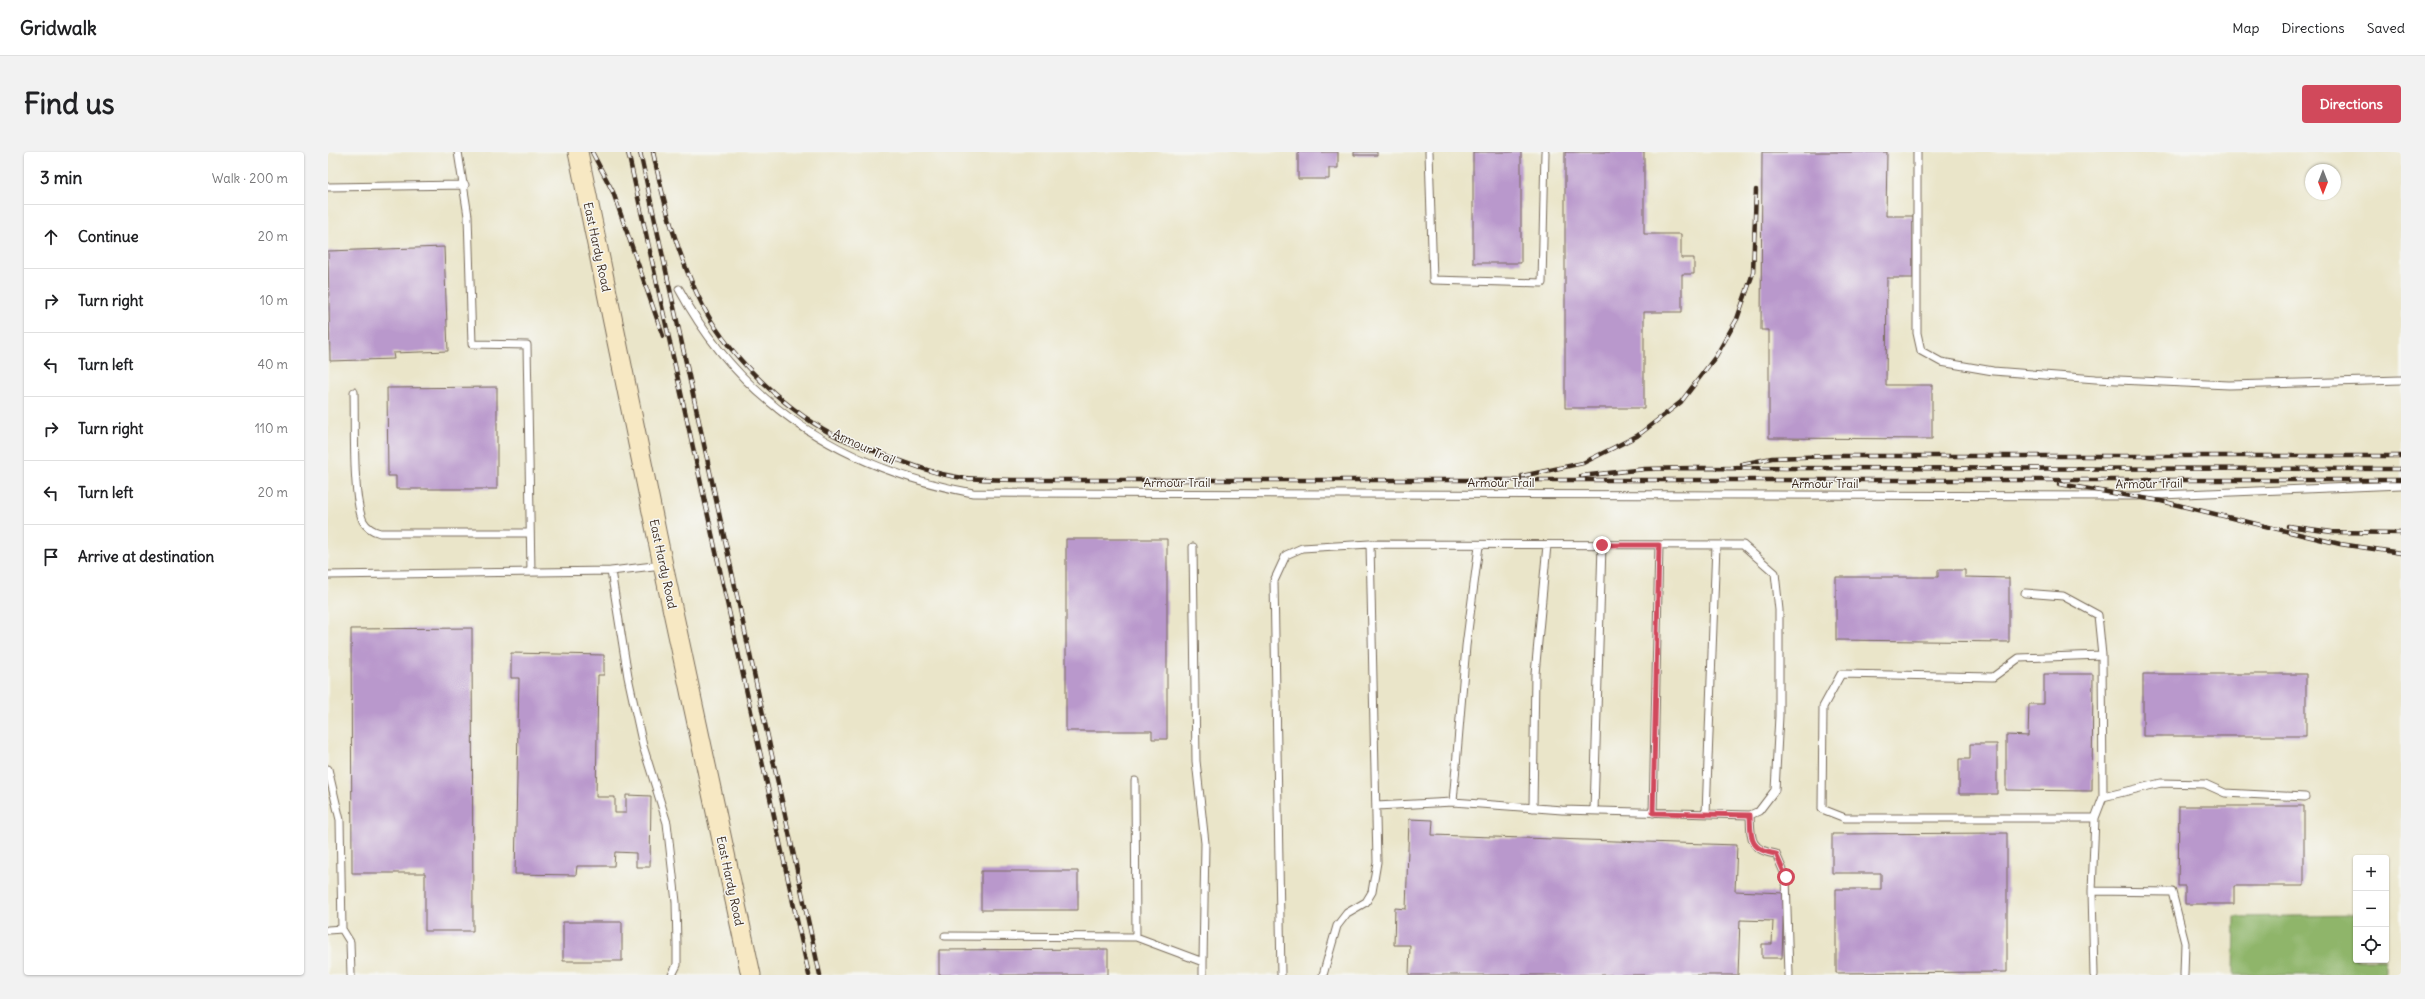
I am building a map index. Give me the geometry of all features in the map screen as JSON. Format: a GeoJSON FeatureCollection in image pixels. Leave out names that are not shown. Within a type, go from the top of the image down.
{"type":"FeatureCollection","features":[{"type":"Feature","properties":{"kind":"main road","name":"East Hardy Road"},"geometry":{"type":"LineString","coordinates":[[577,153],[751,975]]}},
{"type":"Feature","properties":{"kind":"lane"},"geometry":{"type":"LineString","coordinates":[[458,152],[465,185],[472,344],[527,345],[531,572]]}},
{"type":"Feature","properties":{"kind":"lane"},"geometry":{"type":"LineString","coordinates":[[1429,152],[1433,280],[1542,283],[1545,152]]}},
{"type":"Feature","properties":{"kind":"lane"},"geometry":{"type":"LineString","coordinates":[[1917,152],[1917,333],[1921,351],[1941,362],[1993,371],[2221,384],[2401,380]]}},
{"type":"Feature","properties":{"kind":"lane"},"geometry":{"type":"LineString","coordinates":[[328,187],[465,185]]}},
{"type":"Feature","properties":{"kind":"lane","name":"Armour Trail"},"geometry":{"type":"LineString","coordinates":[[679,289],[708,337],[730,365],[765,400],[808,432],[879,468],[934,486],[973,493],[2136,496],[2401,485]]}},
{"type":"Feature","properties":{"kind":"lane"},"geometry":{"type":"LineString","coordinates":[[354,392],[358,501],[363,521],[370,530],[380,533],[530,533]]}},
{"type":"Feature","properties":{"kind":"lane"},"geometry":{"type":"LineString","coordinates":[[1323,975],[1337,926],[1347,913],[1366,902],[1372,892],[1377,862],[1370,544]]}},
{"type":"Feature","properties":{"kind":"lane"},"geometry":{"type":"LineString","coordinates":[[1281,975],[1274,581],[1286,555],[1302,548],[1370,544],[1479,546],[1743,545],[1775,573],[1779,618],[1779,716],[1775,790],[1759,811],[1750,815],[1653,813],[1532,808],[1453,802],[1376,806]]}},
{"type":"Feature","properties":{"kind":"lane"},"geometry":{"type":"LineString","coordinates":[[1532,808],[1535,674],[1547,545]]}},
{"type":"Feature","properties":{"kind":"lane"},"geometry":{"type":"LineString","coordinates":[[1594,811],[1602,545]]}},
{"type":"Feature","properties":{"kind":"lane"},"geometry":{"type":"LineString","coordinates":[[1653,813],[1659,545]]}},
{"type":"Feature","properties":{"kind":"lane"},"geometry":{"type":"LineString","coordinates":[[1706,814],[1716,545]]}},
{"type":"Feature","properties":{"kind":"lane"},"geometry":{"type":"LineString","coordinates":[[1453,802],[1466,646],[1479,546]]}},
{"type":"Feature","properties":{"kind":"lane"},"geometry":{"type":"LineString","coordinates":[[1193,547],[1196,761],[1205,843],[1203,975]]}},
{"type":"Feature","properties":{"kind":"lane"},"geometry":{"type":"LineString","coordinates":[[328,575],[612,571],[663,565]]}},
{"type":"Feature","properties":{"kind":"lane"},"geometry":{"type":"LineString","coordinates":[[612,571],[628,677],[641,738],[667,823],[676,902],[677,966],[672,975]]}},
{"type":"Feature","properties":{"kind":"lane"},"geometry":{"type":"LineString","coordinates":[[2026,593],[2063,596],[2098,615],[2102,655],[2103,797],[2095,818],[2092,891],[2094,975]]}},
{"type":"Feature","properties":{"kind":"lane"},"geometry":{"type":"LineString","coordinates":[[2095,818],[1845,818],[1822,809],[1823,707],[1841,674],[1993,677],[2019,658],[2102,655]]}},
{"type":"Feature","properties":{"kind":"lane"},"geometry":{"type":"LineString","coordinates":[[328,769],[340,820],[342,929],[350,942],[351,975]]}},
{"type":"Feature","properties":{"kind":"lane"},"geometry":{"type":"LineString","coordinates":[[1135,781],[1136,937]]}},
{"type":"Feature","properties":{"kind":"lane"},"geometry":{"type":"LineString","coordinates":[[2103,797],[2161,783],[2205,784],[2225,793],[2305,797]]}},
{"type":"Feature","properties":{"kind":"lane"},"geometry":{"type":"LineString","coordinates":[[1750,815],[1750,838],[1755,846],[1763,852],[1776,854],[1786,877],[1789,975]]}},
{"type":"Feature","properties":{"kind":"lane"},"geometry":{"type":"LineString","coordinates":[[2092,891],[2172,892],[2185,943],[2184,975]]}},
{"type":"Feature","properties":{"kind":"lane"},"geometry":{"type":"LineString","coordinates":[[328,930],[342,929]]}},
{"type":"Feature","properties":{"kind":"lane"},"geometry":{"type":"LineString","coordinates":[[945,936],[1136,937],[1203,962]]}},
{"type":"Feature","properties":{"kind":"green space"},"geometry":{"type":"Polygon","coordinates":[[[2353,915],[2353,963],[2385,963],[2385,975],[2234,975],[2235,917],[2353,915]]]}},
{"type":"Feature","properties":{"kind":"building"},"geometry":{"type":"Polygon","coordinates":[[[1298,152],[1338,152],[1338,168],[1329,168],[1329,179],[1298,179],[1298,152]]]}},
{"type":"Feature","properties":{"kind":"building"},"geometry":{"type":"Polygon","coordinates":[[[1354,152],[1377,152],[1377,155],[1354,155],[1354,152]]]}},
{"type":"Feature","properties":{"kind":"building"},"geometry":{"type":"Polygon","coordinates":[[[1473,152],[1521,152],[1521,263],[1473,263],[1473,152]]]}},
{"type":"Feature","properties":{"kind":"building"},"geometry":{"type":"Polygon","coordinates":[[[1565,152],[1644,152],[1644,234],[1681,234],[1681,258],[1694,258],[1694,274],[1682,274],[1682,312],[1644,312],[1644,408],[1565,408],[1565,152]]]}},
{"type":"Feature","properties":{"kind":"building"},"geometry":{"type":"Polygon","coordinates":[[[1762,152],[1887,152],[1886,216],[1913,216],[1913,278],[1887,278],[1886,385],[1932,385],[1932,439],[1769,438],[1769,330],[1761,330],[1762,152]]]}},
{"type":"Feature","properties":{"kind":"building"},"geometry":{"type":"Polygon","coordinates":[[[444,247],[448,351],[393,353],[394,359],[330,361],[328,251],[444,247]]]}},
{"type":"Feature","properties":{"kind":"building"},"geometry":{"type":"Polygon","coordinates":[[[497,387],[497,489],[396,489],[396,476],[388,476],[387,388],[497,387]]]}},
{"type":"Feature","properties":{"kind":"building"},"geometry":{"type":"Polygon","coordinates":[[[1066,539],[1167,539],[1167,739],[1152,739],[1152,731],[1066,731],[1066,539]]]}},
{"type":"Feature","properties":{"kind":"building"},"geometry":{"type":"Polygon","coordinates":[[[1938,570],[1965,570],[1965,577],[2009,578],[2009,642],[1836,640],[1836,577],[1938,577],[1938,570]]]}},
{"type":"Feature","properties":{"kind":"building"},"geometry":{"type":"Polygon","coordinates":[[[472,628],[473,931],[425,931],[425,873],[352,873],[351,629],[472,628]]]}},
{"type":"Feature","properties":{"kind":"building"},"geometry":{"type":"Polygon","coordinates":[[[511,653],[604,655],[604,675],[598,675],[596,797],[615,797],[615,813],[626,813],[626,795],[651,796],[650,867],[636,867],[636,853],[615,852],[614,866],[577,866],[576,875],[515,874],[519,678],[511,678],[511,653]]]}},
{"type":"Feature","properties":{"kind":"building"},"geometry":{"type":"Polygon","coordinates":[[[2044,674],[2093,674],[2092,791],[2006,790],[2006,735],[2028,736],[2029,704],[2044,704],[2044,674]]]}},
{"type":"Feature","properties":{"kind":"building"},"geometry":{"type":"Polygon","coordinates":[[[2143,674],[2306,674],[2306,736],[2143,736],[2143,674]]]}},
{"type":"Feature","properties":{"kind":"building"},"geometry":{"type":"Polygon","coordinates":[[[1970,744],[1997,744],[1997,794],[1959,794],[1959,759],[1970,759],[1970,744]]]}},
{"type":"Feature","properties":{"kind":"building"},"geometry":{"type":"Polygon","coordinates":[[[2179,806],[2304,806],[2304,886],[2234,886],[2234,904],[2185,904],[2185,886],[2178,886],[2179,806]]]}},
{"type":"Feature","properties":{"kind":"building"},"geometry":{"type":"Polygon","coordinates":[[[1409,819],[1433,820],[1432,835],[1737,845],[1735,891],[1784,893],[1782,958],[1762,958],[1762,944],[1772,944],[1773,921],[1740,920],[1738,975],[1409,975],[1410,945],[1394,945],[1395,908],[1406,909],[1409,819]]]}},
{"type":"Feature","properties":{"kind":"building"},"geometry":{"type":"Polygon","coordinates":[[[2007,833],[2007,972],[1836,973],[1836,889],[1881,889],[1881,873],[1832,873],[1832,834],[2007,833]]]}},
{"type":"Feature","properties":{"kind":"building"},"geometry":{"type":"Polygon","coordinates":[[[981,871],[1078,871],[1078,910],[981,910],[981,871]]]}},
{"type":"Feature","properties":{"kind":"building"},"geometry":{"type":"Polygon","coordinates":[[[563,922],[622,922],[622,961],[563,961],[563,922]]]}},
{"type":"Feature","properties":{"kind":"building"},"geometry":{"type":"Polygon","coordinates":[[[1108,949],[1108,975],[939,975],[939,950],[1108,949]]]}},
{"type":"Feature","properties":{"kind":"railway"},"geometry":{"type":"LineString","coordinates":[[592,152],[613,192],[663,336]]}},
{"type":"Feature","properties":{"kind":"railway"},"geometry":{"type":"LineString","coordinates":[[628,152],[809,975]]}},
{"type":"Feature","properties":{"kind":"railway"},"geometry":{"type":"LineString","coordinates":[[640,152],[820,975]]}},
{"type":"Feature","properties":{"kind":"railway"},"geometry":{"type":"LineString","coordinates":[[653,152],[662,193],[673,232],[687,271],[705,310],[731,348],[747,366],[783,401],[823,429],[854,444],[915,466],[949,476],[971,479],[1015,480],[2401,480]]}},
{"type":"Feature","properties":{"kind":"railway"},"geometry":{"type":"LineString","coordinates":[[1522,476],[1583,463],[1637,436],[1681,402],[1716,356],[1737,319],[1753,273],[1756,190]]}},
{"type":"Feature","properties":{"kind":"railway"},"geometry":{"type":"LineString","coordinates":[[1742,464],[1772,458],[1831,456],[2401,456]]}},
{"type":"Feature","properties":{"kind":"railway"},"geometry":{"type":"LineString","coordinates":[[1581,476],[1645,469],[1691,468],[2401,469]]}},
{"type":"Feature","properties":{"kind":"railway"},"geometry":{"type":"LineString","coordinates":[[2059,484],[2161,501],[2340,544],[2401,553]]}},
{"type":"Feature","properties":{"kind":"railway"},"geometry":{"type":"LineString","coordinates":[[2288,526],[2332,532],[2401,533]]}},
{"type":"Feature","properties":{"kind":"route"},"geometry":{"type":"LineString","coordinates":[[1602,545],[1659,545],[1653,813],[1750,815],[1750,838],[1755,846],[1763,852],[1776,854],[1782,864],[1786,877]]}}]}
